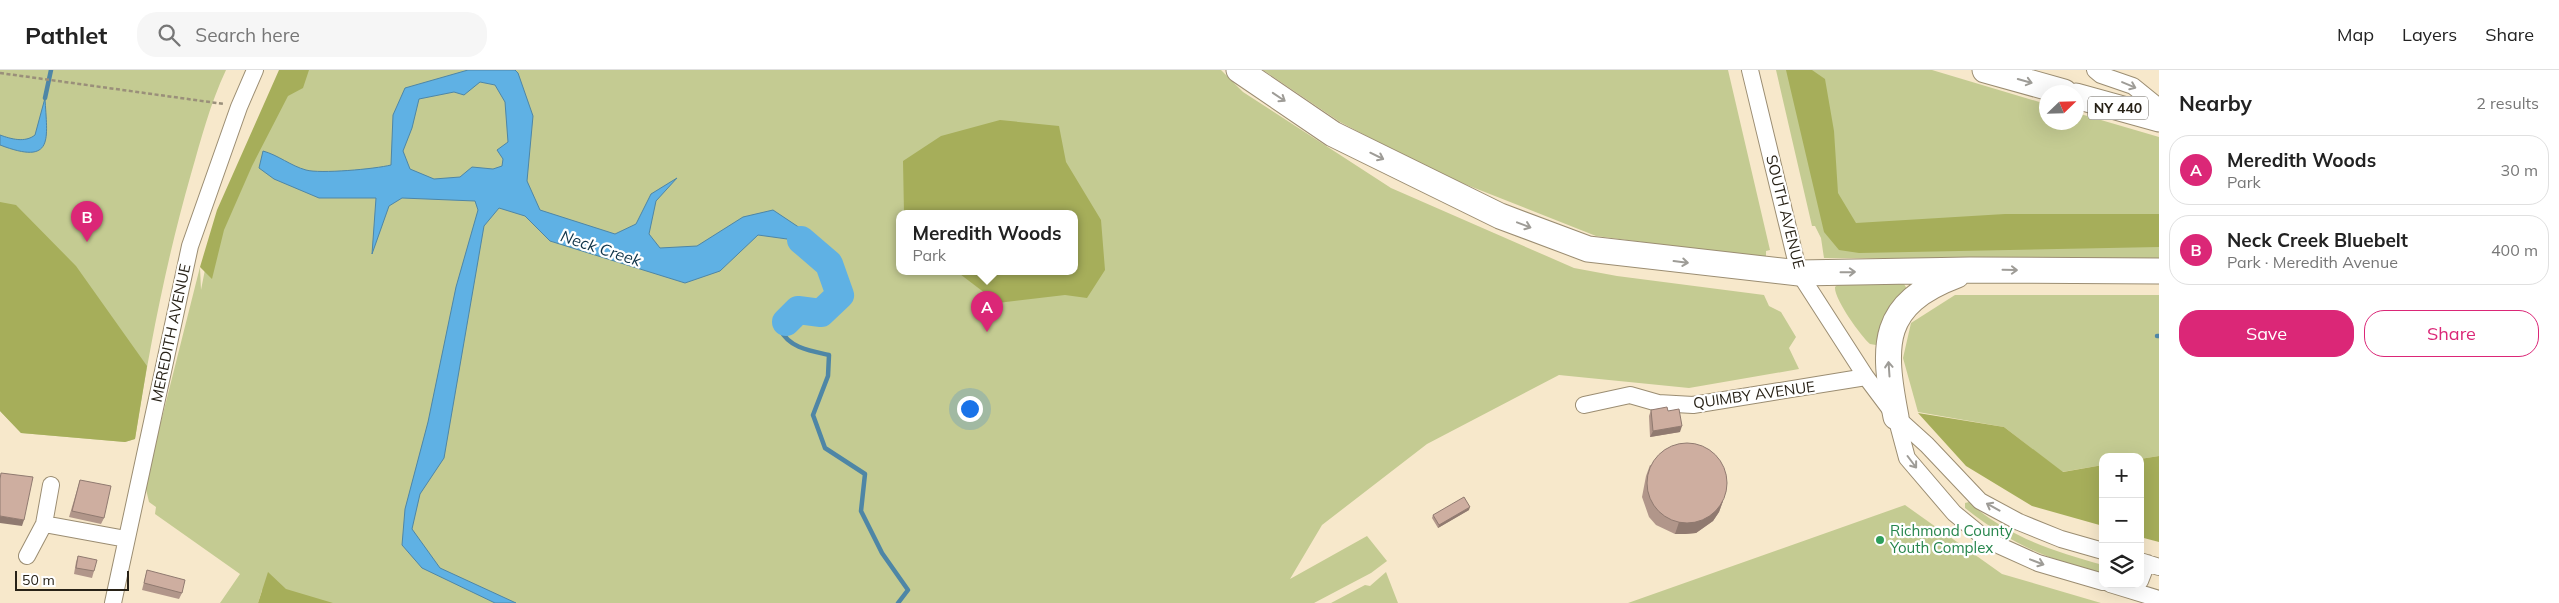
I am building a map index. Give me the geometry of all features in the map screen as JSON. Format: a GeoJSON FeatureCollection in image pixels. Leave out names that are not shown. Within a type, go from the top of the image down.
{"type":"FeatureCollection","features":[{"type":"Feature","properties":{"kind":"highway"},"geometry":{"type":"LineString","coordinates":[[1239,70],[1334,134],[1500,216],[1588,249],[1799,274],[1970,270],[2159,271]]}},
{"type":"Feature","properties":{"kind":"highway"},"geometry":{"type":"LineString","coordinates":[[1985,70],[2039,85]]}},
{"type":"Feature","properties":{"kind":"highway","name":"NY 440"},"geometry":{"type":"LineString","coordinates":[[2084,98],[2159,120]]}},
{"type":"Feature","properties":{"kind":"highway"},"geometry":{"type":"LineString","coordinates":[[1896,417],[1888,370],[1888,347],[1900,312],[1911,299],[1935,283],[1970,270]]}},
{"type":"Feature","properties":{"kind":"street","name":"MEREDITH AVENUE"},"geometry":{"type":"LineString","coordinates":[[114,603],[126,539],[190,246],[239,107],[255,70]]}},
{"type":"Feature","properties":{"kind":"street"},"geometry":{"type":"LineString","coordinates":[[2095,70],[2101,76],[2133,86],[2159,107]]}},
{"type":"Feature","properties":{"kind":"street","name":"SOUTH AVENUE"},"geometry":{"type":"LineString","coordinates":[[1751,76],[1799,274],[1866,377],[1896,417],[1927,445],[1980,500],[2019,522],[2061,539],[2099,550]]}},
{"type":"Feature","properties":{"kind":"street","name":"QUIMBY AVENUE"},"geometry":{"type":"LineString","coordinates":[[1584,405],[1630,395],[1658,403],[1693,405],[1866,377]]}},
{"type":"Feature","properties":{"kind":"street","name":"SOUTH AVENUE"},"geometry":{"type":"LineString","coordinates":[[1896,417],[1908,458],[1954,513],[1987,540],[2038,563],[2099,581]]}},
{"type":"Feature","properties":{"kind":"street"},"geometry":{"type":"LineString","coordinates":[[27,556],[44,524],[50,485]]}},
{"type":"Feature","properties":{"kind":"street"},"geometry":{"type":"LineString","coordinates":[[44,524],[126,539]]}},
{"type":"Feature","properties":{"kind":"street"},"geometry":{"type":"LineString","coordinates":[[2149,564],[2137,590],[2159,599]]}},
{"type":"Feature","properties":{"kind":"path"},"geometry":{"type":"LineString","coordinates":[[0,73],[194,99],[239,107]]}},
{"type":"Feature","properties":{"kind":"green space"},"geometry":{"type":"Polygon","coordinates":[[[0,70],[226,70],[206,122],[174,240],[152,339],[135,439],[125,442],[21,433],[0,411],[0,70]]]}},
{"type":"Feature","properties":{"kind":"green space"},"geometry":{"type":"Polygon","coordinates":[[[279,70],[309,70],[303,88],[288,96],[252,166],[224,230],[212,279],[200,267],[217,210],[279,70]]]}},
{"type":"Feature","properties":{"kind":"green space"},"geometry":{"type":"Polygon","coordinates":[[[291,70],[1221,70],[1243,92],[1391,188],[1574,268],[1617,276],[1764,295],[1769,306],[1781,312],[1796,337],[1789,348],[1799,369],[1689,388],[1559,375],[1427,444],[1322,525],[1290,579],[1367,536],[1387,561],[1371,573],[1314,603],[280,603],[262,590],[258,603],[220,603],[240,574],[155,514],[156,507],[149,502],[145,485],[200,267],[201,290],[211,239],[291,70]]]}},
{"type":"Feature","properties":{"kind":"green space"},"geometry":{"type":"Polygon","coordinates":[[[1263,70],[1728,70],[1770,250],[1766,251],[1766,258],[1596,236],[1439,174],[1340,122],[1263,70]]]}},
{"type":"Feature","properties":{"kind":"green space"},"geometry":{"type":"Polygon","coordinates":[[[1776,70],[1932,70],[2039,102],[2039,130],[2084,130],[2084,115],[2159,137],[2159,260],[1824,258],[1821,238],[1815,226],[1812,226],[1776,70]]]}},
{"type":"Feature","properties":{"kind":"green space"},"geometry":{"type":"Polygon","coordinates":[[[1786,70],[1812,70],[1825,79],[1834,131],[1838,193],[1856,223],[2005,214],[2159,214],[2159,247],[1859,253],[1839,250],[1824,232],[1786,70]]]}},
{"type":"Feature","properties":{"kind":"green space"},"geometry":{"type":"Polygon","coordinates":[[[1000,120],[1059,126],[1066,162],[1101,220],[1105,270],[1087,298],[1065,295],[998,303],[961,275],[1078,275],[1078,210],[904,210],[903,161],[941,136],[1000,120]]]}},
{"type":"Feature","properties":{"kind":"green space"},"geometry":{"type":"Polygon","coordinates":[[[0,202],[16,205],[76,266],[147,366],[135,439],[125,442],[21,433],[0,411],[0,202]]]}},
{"type":"Feature","properties":{"kind":"green space"},"geometry":{"type":"Polygon","coordinates":[[[1838,284],[1904,284],[1907,289],[1881,342],[1876,345],[1870,344],[1843,308],[1835,287],[1838,284]]]}},
{"type":"Feature","properties":{"kind":"green space"},"geometry":{"type":"Polygon","coordinates":[[[1955,295],[2159,295],[2159,456],[2144,458],[2144,453],[2099,453],[2099,466],[2062,472],[2004,427],[1918,412],[1903,358],[1911,323],[1955,295]]]}},
{"type":"Feature","properties":{"kind":"green space"},"geometry":{"type":"Polygon","coordinates":[[[1918,413],[2004,427],[2063,472],[2099,466],[2099,525],[2032,506],[1966,466],[1918,413]]]}},
{"type":"Feature","properties":{"kind":"green space"},"geometry":{"type":"Polygon","coordinates":[[[2159,456],[2159,542],[2144,538],[2144,458],[2159,456]]]}},
{"type":"Feature","properties":{"kind":"green space"},"geometry":{"type":"Polygon","coordinates":[[[1969,502],[1999,525],[2015,534],[2049,548],[2099,564],[2099,574],[2047,556],[2014,541],[1965,508],[1965,503],[1969,502]]]}},
{"type":"Feature","properties":{"kind":"green space","name":"Richmond County Youth Complex"},"geometry":{"type":"Polygon","coordinates":[[[1905,505],[2002,574],[2101,603],[1628,603],[1905,505]]]}},
{"type":"Feature","properties":{"kind":"green space"},"geometry":{"type":"Polygon","coordinates":[[[268,572],[286,589],[333,603],[258,603],[268,572]]]}},
{"type":"Feature","properties":{"kind":"green space"},"geometry":{"type":"Polygon","coordinates":[[[1386,572],[1398,603],[1331,603],[1365,585],[1370,586],[1386,572]]]}},
{"type":"Feature","properties":{"kind":"water"},"geometry":{"type":"Polygon","coordinates":[[[468,70],[515,70],[518,73],[533,116],[527,181],[540,210],[615,234],[636,224],[651,194],[677,178],[656,201],[649,234],[660,248],[697,246],[743,217],[773,210],[812,236],[829,264],[787,239],[758,235],[720,271],[685,283],[550,241],[525,216],[499,208],[484,226],[444,458],[420,494],[412,529],[440,568],[516,603],[495,603],[422,568],[402,545],[405,509],[428,422],[456,287],[478,210],[475,201],[402,198],[389,206],[372,254],[376,198],[319,198],[274,179],[259,168],[263,151],[300,168],[313,171],[348,170],[391,165],[393,115],[405,88],[468,70]],[[480,82],[464,95],[454,92],[419,99],[412,128],[403,151],[410,169],[434,179],[460,177],[472,167],[493,169],[502,166],[503,159],[497,150],[508,142],[505,102],[495,85],[480,82]]]}},
{"type":"Feature","properties":{"kind":"water"},"geometry":{"type":"Polygon","coordinates":[[[45,98],[47,126],[44,145],[39,150],[31,152],[18,151],[0,145],[0,135],[22,140],[35,135],[45,98]]]}},
{"type":"Feature","properties":{"kind":"building"},"geometry":{"type":"Polygon","coordinates":[[[1667,407],[1668,411],[1679,409],[1682,426],[1653,431],[1651,410],[1667,407]]]}},
{"type":"Feature","properties":{"kind":"building"},"geometry":{"type":"Polygon","coordinates":[[[1687,443],[1702,446],[1715,455],[1724,468],[1727,483],[1724,498],[1715,511],[1702,520],[1687,523],[1672,520],[1659,511],[1650,498],[1647,483],[1650,468],[1659,455],[1672,446],[1687,443]]]}},
{"type":"Feature","properties":{"kind":"building"},"geometry":{"type":"Polygon","coordinates":[[[1,473],[33,477],[24,520],[0,516],[1,473]]]}},
{"type":"Feature","properties":{"kind":"building"},"geometry":{"type":"Polygon","coordinates":[[[80,480],[111,486],[104,518],[72,511],[80,480]]]}},
{"type":"Feature","properties":{"kind":"building"},"geometry":{"type":"Polygon","coordinates":[[[1464,497],[1470,507],[1439,525],[1433,515],[1464,497]]]}},
{"type":"Feature","properties":{"kind":"building"},"geometry":{"type":"Polygon","coordinates":[[[78,556],[97,560],[94,571],[76,568],[78,556]]]}},
{"type":"Feature","properties":{"kind":"building"},"geometry":{"type":"Polygon","coordinates":[[[147,570],[185,580],[182,593],[144,583],[147,570]]]}},
{"type":"Feature","properties":{"kind":"waterway"},"geometry":{"type":"LineString","coordinates":[[45,98],[51,70]]}},
{"type":"Feature","properties":{"kind":"waterway","name":"Neck Creek"},"geometry":{"type":"LineString","coordinates":[[786,322],[798,310],[821,313],[840,295],[829,264],[801,240]]}},
{"type":"Feature","properties":{"kind":"waterway"},"geometry":{"type":"LineString","coordinates":[[786,322],[780,329],[794,345],[829,355],[828,376],[813,415],[825,448],[865,474],[861,511],[882,553],[908,590],[898,603]]}},
{"type":"Feature","properties":{"kind":"place","name":"Neck Creek Bluebelt"},"geometry":{"type":"Point","coordinates":[87,242]}},
{"type":"Feature","properties":{"kind":"place","name":"Meredith Woods"},"geometry":{"type":"Point","coordinates":[987,332]}},
{"type":"Feature","properties":{"kind":"place","name":"Richmond County Youth Complex"},"geometry":{"type":"Point","coordinates":[1880,540]}}]}
